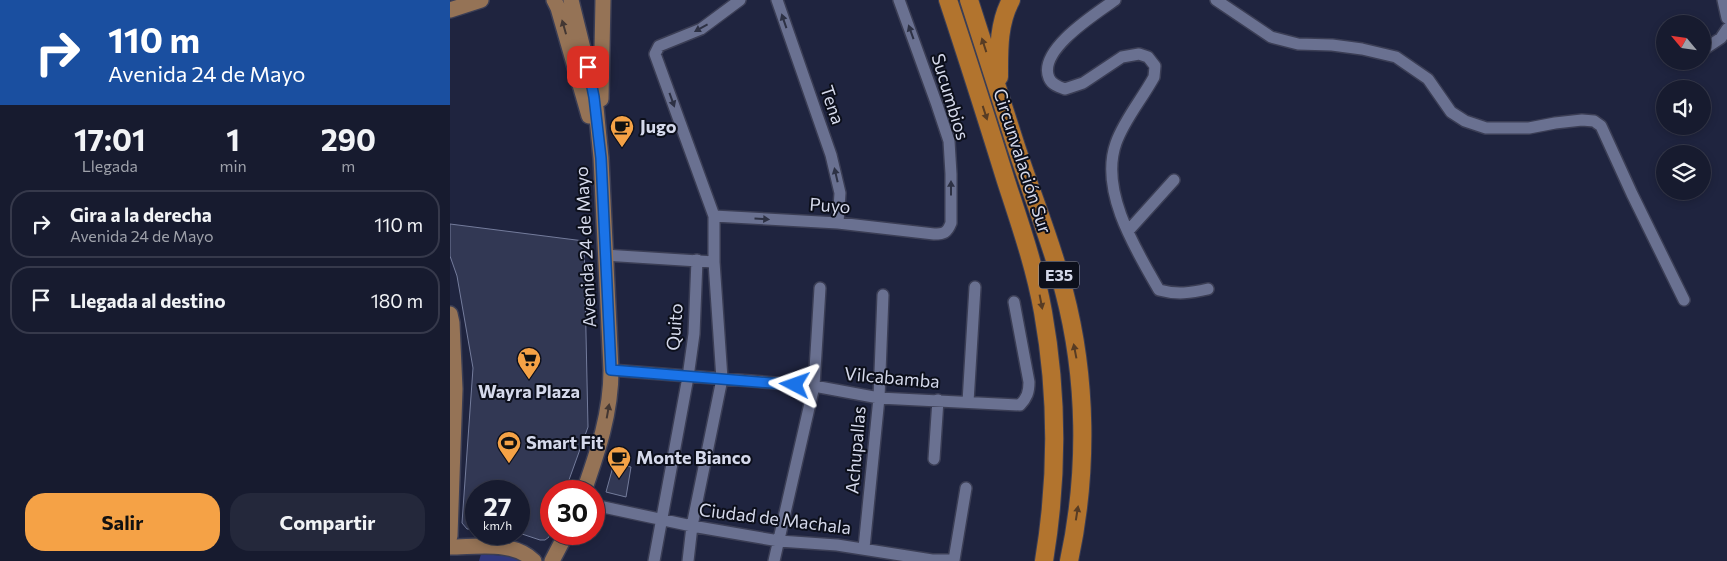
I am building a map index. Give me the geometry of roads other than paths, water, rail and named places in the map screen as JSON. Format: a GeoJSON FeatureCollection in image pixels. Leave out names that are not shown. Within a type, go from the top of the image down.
{"type":"FeatureCollection","features":[{"type":"Feature","properties":{"kind":"highway","name":"Circunvalación Sur"},"geometry":{"type":"LineString","coordinates":[[948,0],[1028,249],[1043,312],[1054,405],[1054,488],[1044,561]]}},
{"type":"Feature","properties":{"kind":"highway","name":"Circunvalación Sur"},"geometry":{"type":"LineString","coordinates":[[969,0],[1064,292],[1079,369],[1082,404],[1082,456],[1079,502],[1069,561]]}},
{"type":"Feature","properties":{"kind":"highway"},"geometry":{"type":"LineString","coordinates":[[1000,93],[999,44],[1002,24],[1010,0]]}},
{"type":"Feature","properties":{"kind":"main road"},"geometry":{"type":"LineString","coordinates":[[450,10],[481,0]]}},
{"type":"Feature","properties":{"kind":"main road"},"geometry":{"type":"LineString","coordinates":[[554,0],[558,8],[601,158]]}},
{"type":"Feature","properties":{"kind":"main road","name":"Avenida 24 de Mayo"},"geometry":{"type":"LineString","coordinates":[[571,0],[594,97],[601,158],[604,255],[611,370],[611,391],[603,437],[588,480]]}},
{"type":"Feature","properties":{"kind":"main road"},"geometry":{"type":"LineString","coordinates":[[601,158],[603,0]]}},
{"type":"Feature","properties":{"kind":"main road"},"geometry":{"type":"LineString","coordinates":[[450,314],[456,390],[450,536]]}},
{"type":"Feature","properties":{"kind":"main road"},"geometry":{"type":"LineString","coordinates":[[552,561],[560,545]]}},
{"type":"Feature","properties":{"kind":"main road"},"geometry":{"type":"LineString","coordinates":[[450,547],[498,547],[517,550],[528,554],[534,561]]}},
{"type":"Feature","properties":{"kind":"street"},"geometry":{"type":"LineString","coordinates":[[688,561],[692,526],[722,379],[714,262],[714,216],[655,54],[659,46],[701,29],[740,0]]}},
{"type":"Feature","properties":{"kind":"street","name":"Tena"},"geometry":{"type":"LineString","coordinates":[[777,0],[831,155],[840,193],[838,224]]}},
{"type":"Feature","properties":{"kind":"street","name":"Sucumbios"},"geometry":{"type":"LineString","coordinates":[[899,0],[948,141],[951,174],[951,223],[944,234]]}},
{"type":"Feature","properties":{"kind":"street"},"geometry":{"type":"LineString","coordinates":[[1115,0],[1070,33],[1052,56],[1048,69],[1049,78],[1053,84],[1064,89],[1083,83],[1122,57],[1139,54],[1148,57],[1155,66],[1154,77],[1115,144],[1112,180],[1120,216],[1159,290],[1172,294],[1189,294],[1208,290]]}},
{"type":"Feature","properties":{"kind":"street"},"geometry":{"type":"LineString","coordinates":[[1216,0],[1271,37],[1298,44],[1332,44],[1396,57],[1428,79],[1451,112],[1465,122],[1486,128],[1529,128],[1555,122],[1594,121],[1601,126],[1684,300]]}},
{"type":"Feature","properties":{"kind":"street"},"geometry":{"type":"LineString","coordinates":[[1723,0],[1727,18]]}},
{"type":"Feature","properties":{"kind":"street"},"geometry":{"type":"LineString","coordinates":[[1711,45],[1721,38],[1727,28]]}},
{"type":"Feature","properties":{"kind":"street"},"geometry":{"type":"LineString","coordinates":[[1128,231],[1174,180]]}},
{"type":"Feature","properties":{"kind":"street","name":"Puyo"},"geometry":{"type":"LineString","coordinates":[[714,216],[838,224],[944,234]]}},
{"type":"Feature","properties":{"kind":"street"},"geometry":{"type":"LineString","coordinates":[[604,255],[714,262]]}},
{"type":"Feature","properties":{"kind":"street","name":"Quito"},"geometry":{"type":"LineString","coordinates":[[654,561],[688,377],[694,334],[697,260]]}},
{"type":"Feature","properties":{"kind":"street"},"geometry":{"type":"LineString","coordinates":[[968,402],[975,287]]}},
{"type":"Feature","properties":{"kind":"street"},"geometry":{"type":"LineString","coordinates":[[774,561],[814,386],[820,288]]}},
{"type":"Feature","properties":{"kind":"street","name":"Achupallas"},"geometry":{"type":"LineString","coordinates":[[869,561],[867,549],[879,398],[882,295]]}},
{"type":"Feature","properties":{"kind":"street","name":"Vilcabamba"},"geometry":{"type":"LineString","coordinates":[[611,370],[814,386],[879,398],[1020,404],[1025,400],[1029,390],[1029,382],[1014,302]]}},
{"type":"Feature","properties":{"kind":"street"},"geometry":{"type":"LineString","coordinates":[[934,459],[938,400]]}},
{"type":"Feature","properties":{"kind":"street"},"geometry":{"type":"LineString","coordinates":[[954,560],[966,488]]}},
{"type":"Feature","properties":{"kind":"street","name":"Ciudad de Machala"},"geometry":{"type":"LineString","coordinates":[[605,507],[692,526],[779,541],[867,549],[932,560],[954,560]]}},
{"type":"Feature","properties":{"kind":"place","name":"Jugo"},"geometry":{"type":"Point","coordinates":[622,148]}},
{"type":"Feature","properties":{"kind":"place","name":"Wayra Plaza"},"geometry":{"type":"Point","coordinates":[529,380]}},
{"type":"Feature","properties":{"kind":"place","name":"Smart Fit"},"geometry":{"type":"Point","coordinates":[509,464]}},
{"type":"Feature","properties":{"kind":"place","name":"Monte Bianco"},"geometry":{"type":"Point","coordinates":[619,479]}}]}
